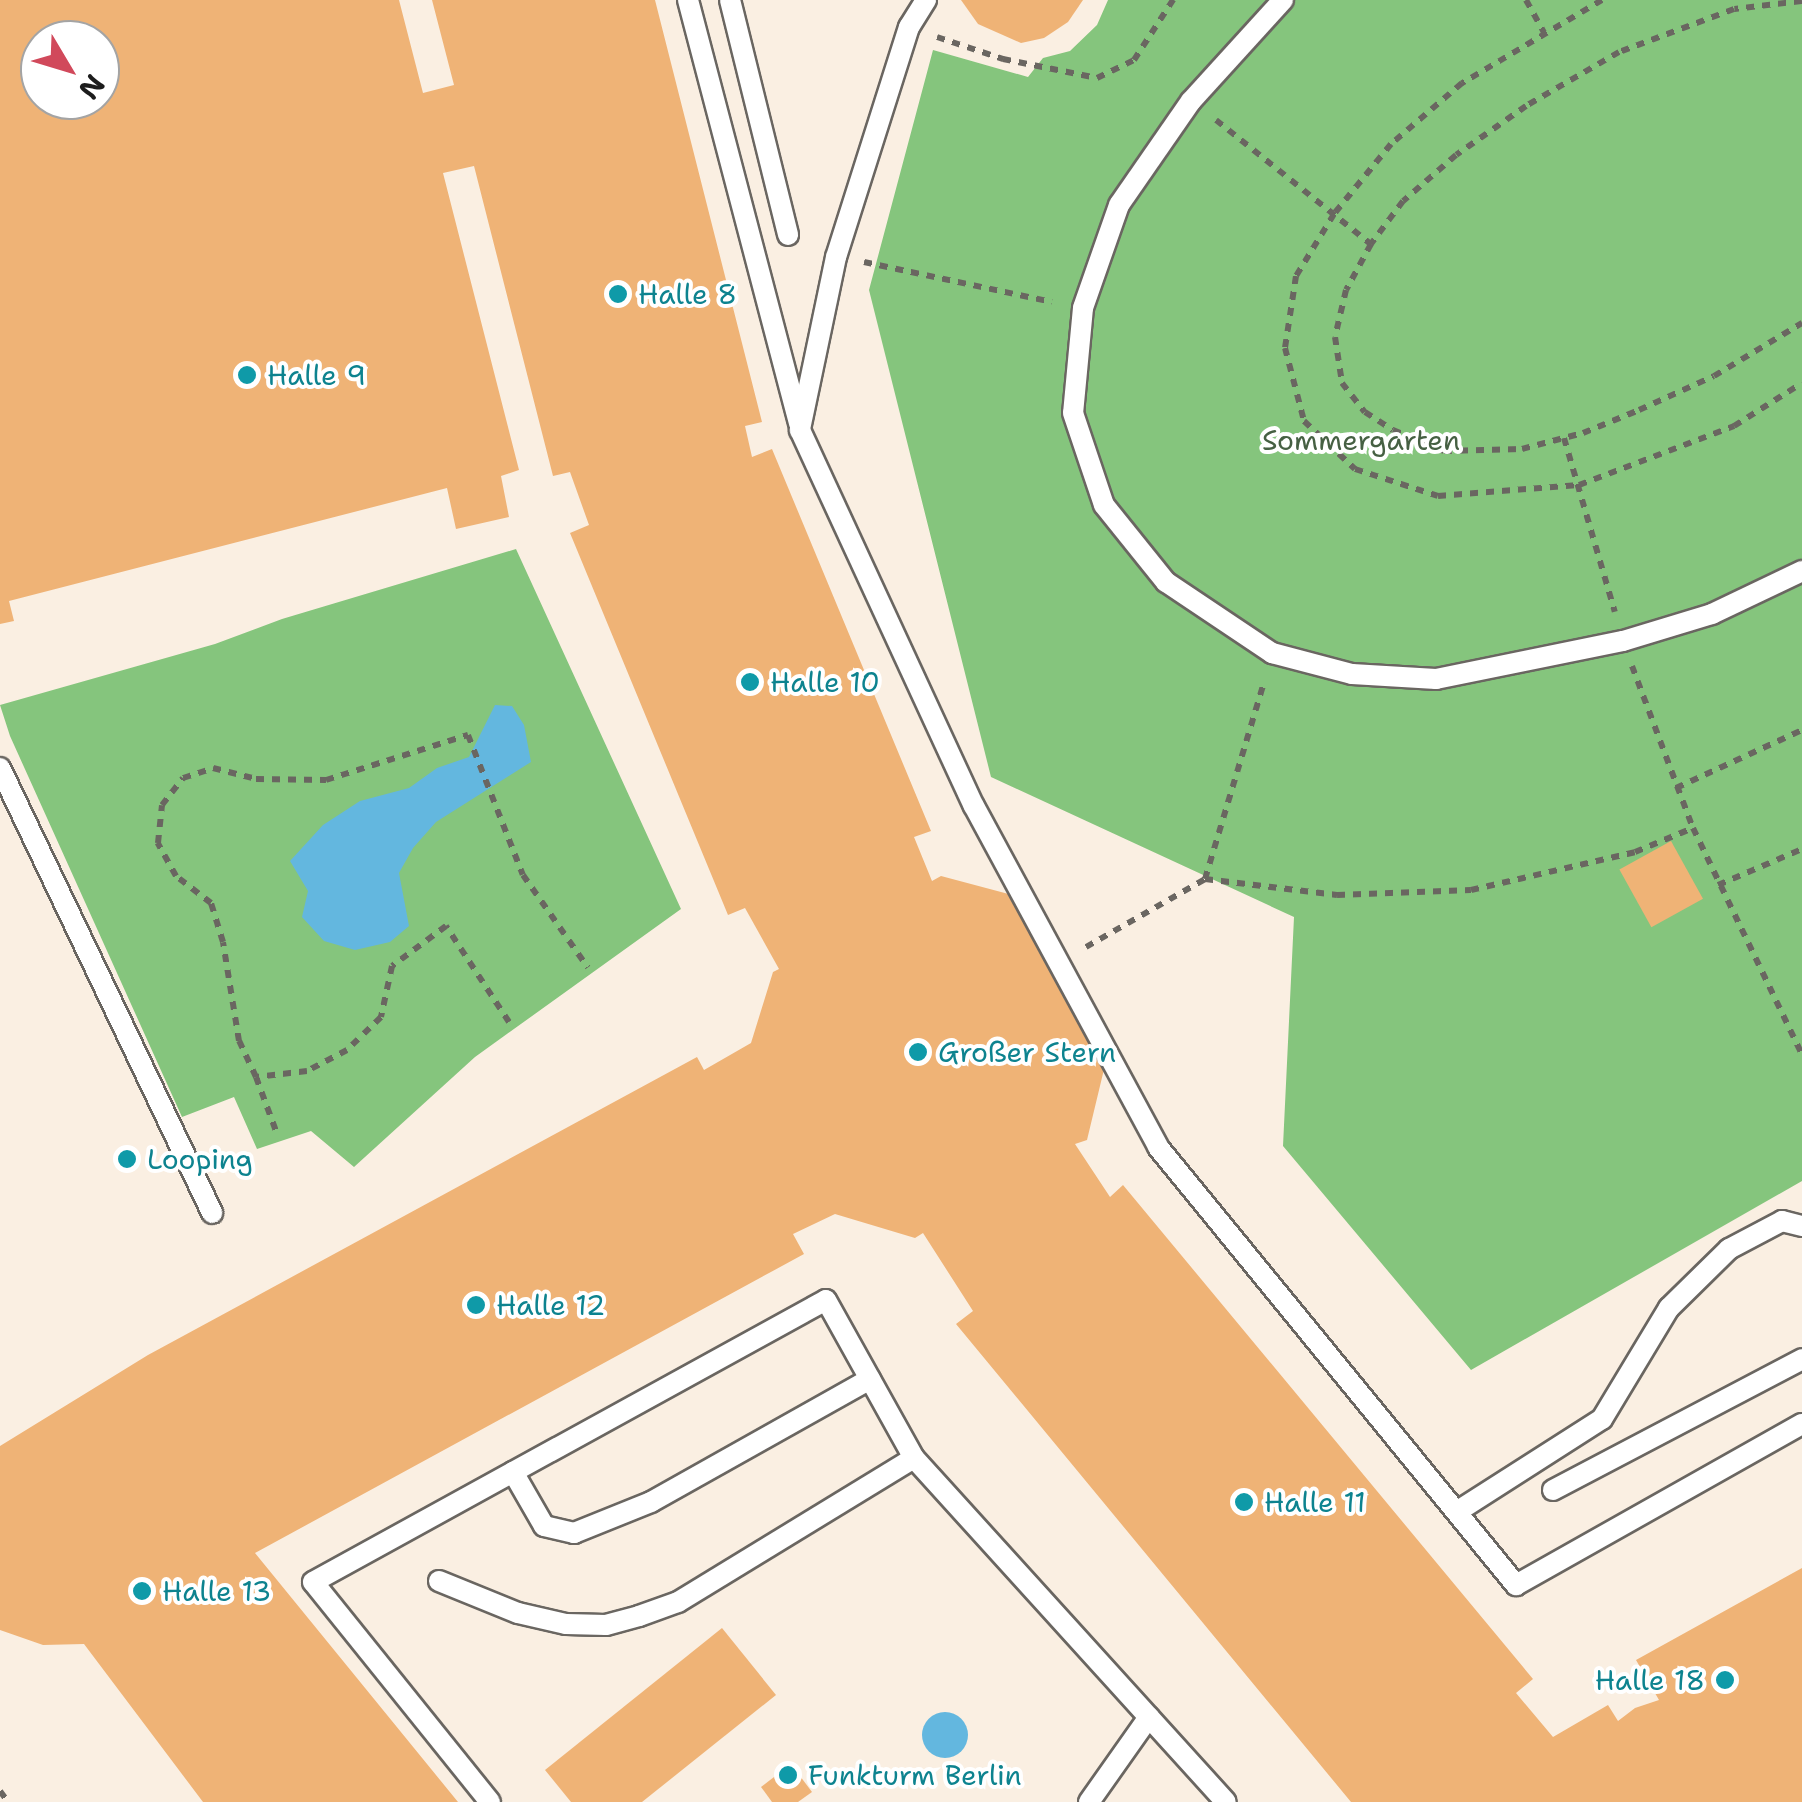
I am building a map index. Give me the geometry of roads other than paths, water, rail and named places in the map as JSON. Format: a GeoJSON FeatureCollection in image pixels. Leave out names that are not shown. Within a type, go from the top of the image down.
{"type":"FeatureCollection","features":[{"type":"Feature","properties":{"kind":"lane"},"geometry":{"type":"LineString","coordinates":[[688,0],[800,430],[974,806],[1158,1147],[1516,1585],[1802,1424]]}},
{"type":"Feature","properties":{"kind":"lane"},"geometry":{"type":"LineString","coordinates":[[730,0],[788,235]]}},
{"type":"Feature","properties":{"kind":"lane"},"geometry":{"type":"LineString","coordinates":[[800,430],[836,257],[909,28],[926,0]]}},
{"type":"Feature","properties":{"kind":"lane"},"geometry":{"type":"LineString","coordinates":[[1283,0],[1191,101],[1119,204],[1083,308],[1073,413],[1104,504],[1166,582],[1272,653],[1352,674],[1436,679],[1623,641],[1712,614],[1802,572]]}},
{"type":"Feature","properties":{"kind":"lane"},"geometry":{"type":"LineString","coordinates":[[0,768],[212,1212]]}},
{"type":"Feature","properties":{"kind":"lane"},"geometry":{"type":"LineString","coordinates":[[1458,1511],[1602,1419],[1669,1308],[1729,1248],[1782,1221],[1802,1226]]}},
{"type":"Feature","properties":{"kind":"lane"},"geometry":{"type":"LineString","coordinates":[[490,1802],[313,1582],[826,1300],[914,1458],[1226,1802]]}},
{"type":"Feature","properties":{"kind":"lane"},"geometry":{"type":"LineString","coordinates":[[1553,1490],[1802,1359]]}},
{"type":"Feature","properties":{"kind":"lane"},"geometry":{"type":"LineString","coordinates":[[513,1472],[544,1526],[574,1534],[652,1502],[870,1379]]}},
{"type":"Feature","properties":{"kind":"lane"},"geometry":{"type":"LineString","coordinates":[[439,1580],[501,1607],[566,1624],[606,1625],[678,1602],[914,1458]]}},
{"type":"Feature","properties":{"kind":"lane"},"geometry":{"type":"LineString","coordinates":[[1089,1802],[1149,1717]]}},
{"type":"Feature","properties":{"kind":"water"},"geometry":{"type":"Polygon","coordinates":[[[495,705],[512,706],[524,725],[531,762],[436,822],[413,848],[399,873],[409,926],[390,942],[355,950],[324,941],[302,917],[308,891],[290,861],[323,825],[360,801],[409,788],[437,768],[469,757],[495,705]]]}},
{"type":"Feature","properties":{"kind":"water"},"geometry":{"type":"Polygon","coordinates":[[[945,1712],[961,1719],[968,1735],[961,1751],[945,1758],[929,1751],[922,1735],[929,1719],[945,1712]]]}},
{"type":"Feature","properties":{"kind":"place","name":"Halle 8"},"geometry":{"type":"Point","coordinates":[618,294]}},
{"type":"Feature","properties":{"kind":"place","name":"Halle 9"},"geometry":{"type":"Point","coordinates":[247,375]}},
{"type":"Feature","properties":{"kind":"place","name":"Halle 10"},"geometry":{"type":"Point","coordinates":[750,682]}},
{"type":"Feature","properties":{"kind":"place","name":"Großer Stern"},"geometry":{"type":"Point","coordinates":[918,1052]}},
{"type":"Feature","properties":{"kind":"place","name":"Looping"},"geometry":{"type":"Point","coordinates":[127,1159]}},
{"type":"Feature","properties":{"kind":"place","name":"Halle 12"},"geometry":{"type":"Point","coordinates":[476,1305]}},
{"type":"Feature","properties":{"kind":"place","name":"Halle 11"},"geometry":{"type":"Point","coordinates":[1244,1502]}},
{"type":"Feature","properties":{"kind":"place","name":"Halle 13"},"geometry":{"type":"Point","coordinates":[142,1591]}},
{"type":"Feature","properties":{"kind":"place","name":"Halle 18"},"geometry":{"type":"Point","coordinates":[1725,1680]}},
{"type":"Feature","properties":{"kind":"place","name":"Funkturm Berlin"},"geometry":{"type":"Point","coordinates":[788,1775]}},
{"type":"Feature","properties":{"kind":"park label","name":"Sommergarten"},"geometry":{"type":"Point","coordinates":[1361,440]}}]}
